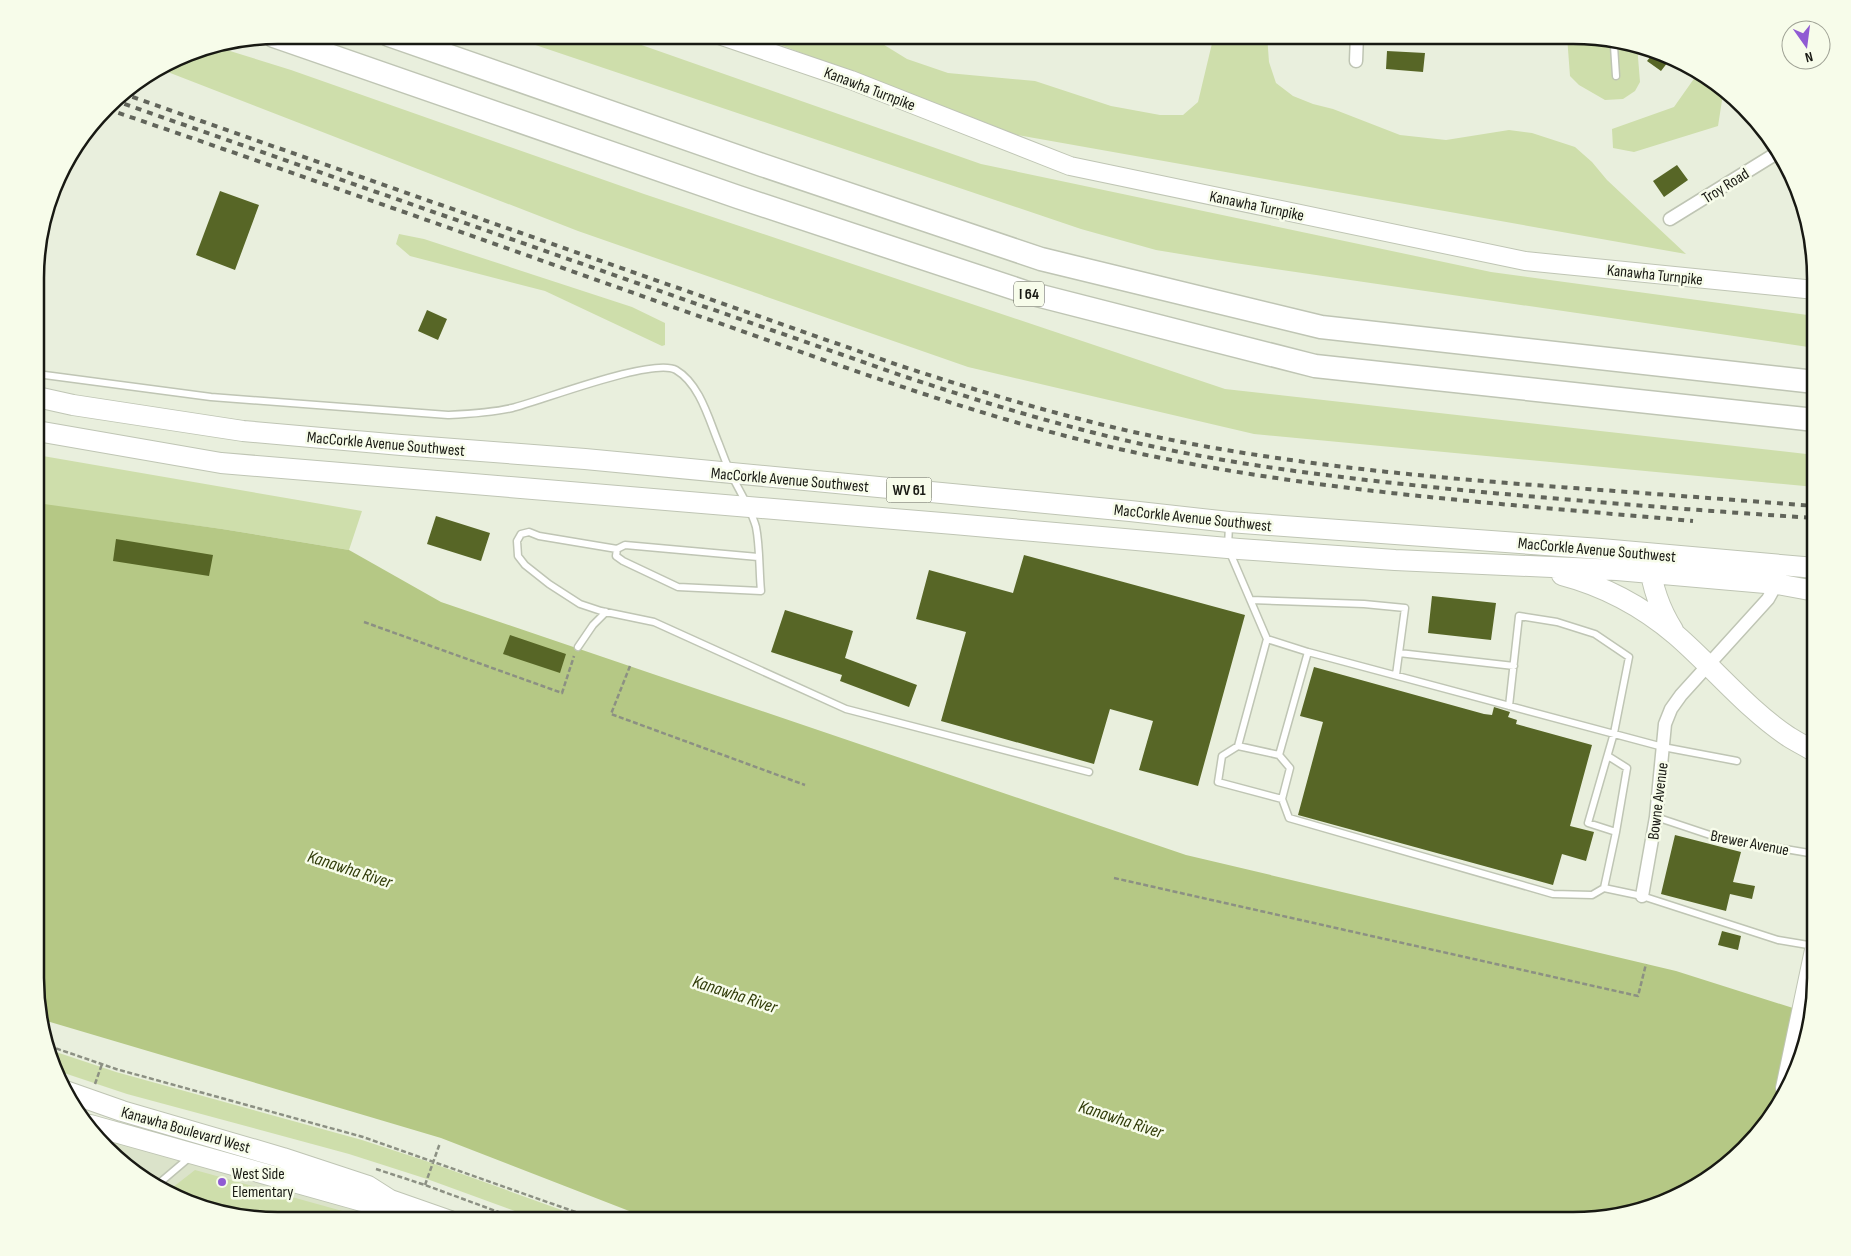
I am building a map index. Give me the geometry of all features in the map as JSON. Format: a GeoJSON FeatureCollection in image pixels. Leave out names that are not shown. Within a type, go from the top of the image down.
{"type":"FeatureCollection","features":[{"type":"Feature","properties":{"kind":"highway","name":"I 64"},"geometry":{"type":"LineString","coordinates":[[297,44],[738,197],[1024,292],[1315,366],[1807,419]]}},
{"type":"Feature","properties":{"kind":"highway","name":"I 64"},"geometry":{"type":"LineString","coordinates":[[415,44],[762,165],[1042,259],[1321,327],[1807,381]]}},
{"type":"Feature","properties":{"kind":"main road","name":"Kanawha Turnpike"},"geometry":{"type":"LineString","coordinates":[[745,44],[851,80],[1070,166],[1526,261],[1807,289]]}},
{"type":"Feature","properties":{"kind":"main road","name":"MacCorkle Avenue Southwest"},"geometry":{"type":"LineString","coordinates":[[44,400],[74,406],[243,431],[584,459],[1130,510],[1229,522],[1807,567]]}},
{"type":"Feature","properties":{"kind":"main road","name":"MacCorkle Avenue Southwest"},"geometry":{"type":"LineString","coordinates":[[44,432],[221,463],[1228,548],[1395,560],[1504,564],[1650,573],[1778,584],[1807,589]]}},
{"type":"Feature","properties":{"kind":"main road"},"geometry":{"type":"LineString","coordinates":[[1649,554],[1650,573],[1655,594],[1663,614],[1675,634]]}},
{"type":"Feature","properties":{"kind":"main road"},"geometry":{"type":"LineString","coordinates":[[1504,564],[1583,580],[1624,598],[1675,634],[1765,718],[1788,736],[1807,747]]}},
{"type":"Feature","properties":{"kind":"main road"},"geometry":{"type":"LineString","coordinates":[[1792,1062],[1807,990]]}},
{"type":"Feature","properties":{"kind":"main road","name":"Kanawha Boulevard West"},"geometry":{"type":"LineString","coordinates":[[75,1094],[122,1111],[283,1158],[368,1186],[390,1200],[417,1212]]}},
{"type":"Feature","properties":{"kind":"main road","name":"Kanawha Boulevard West"},"geometry":{"type":"LineString","coordinates":[[99,1129],[110,1134],[371,1203],[390,1200]]}},
{"type":"Feature","properties":{"kind":"main road"},"geometry":{"type":"LineString","coordinates":[[386,1212],[390,1200]]}},
{"type":"Feature","properties":{"kind":"street"},"geometry":{"type":"LineString","coordinates":[[1356,44],[1356,61]]}},
{"type":"Feature","properties":{"kind":"street","name":"Troy Road"},"geometry":{"type":"LineString","coordinates":[[1670,219],[1773,156]]}},
{"type":"Feature","properties":{"kind":"street","name":"Bowne Avenue"},"geometry":{"type":"LineString","coordinates":[[1642,896],[1656,817],[1665,724],[1671,709],[1680,696],[1768,599],[1778,584],[1783,565]]}},
{"type":"Feature","properties":{"kind":"lane"},"geometry":{"type":"LineString","coordinates":[[1614,47],[1616,76]]}},
{"type":"Feature","properties":{"kind":"lane"},"geometry":{"type":"LineString","coordinates":[[44,375],[211,397],[448,415],[480,413],[511,408],[617,375],[657,368],[674,369],[687,378],[699,397],[731,473],[748,507],[755,526],[761,591],[678,587],[623,561],[616,556],[617,549]]}},
{"type":"Feature","properties":{"kind":"lane"},"geometry":{"type":"LineString","coordinates":[[1229,522],[1228,548],[1267,639],[1238,746],[1222,756],[1218,782],[1282,799]]}},
{"type":"Feature","properties":{"kind":"lane"},"geometry":{"type":"LineString","coordinates":[[758,557],[625,545],[617,549],[539,536],[529,532],[521,534],[517,541],[518,556],[526,565],[549,584],[580,604],[606,612],[654,622],[846,709],[1089,772]]}},
{"type":"Feature","properties":{"kind":"lane"},"geometry":{"type":"LineString","coordinates":[[1251,600],[1364,604],[1405,608],[1396,675]]}},
{"type":"Feature","properties":{"kind":"lane"},"geometry":{"type":"LineString","coordinates":[[578,647],[593,625],[606,612]]}},
{"type":"Feature","properties":{"kind":"lane"},"geometry":{"type":"LineString","coordinates":[[1509,706],[1519,616],[1557,622],[1595,634],[1629,657],[1614,733],[1588,823],[1616,832]]}},
{"type":"Feature","properties":{"kind":"lane"},"geometry":{"type":"LineString","coordinates":[[1267,639],[1308,652],[1663,747],[1738,761]]}},
{"type":"Feature","properties":{"kind":"lane"},"geometry":{"type":"LineString","coordinates":[[1279,755],[1308,652]]}},
{"type":"Feature","properties":{"kind":"lane"},"geometry":{"type":"LineString","coordinates":[[1399,653],[1514,666]]}},
{"type":"Feature","properties":{"kind":"lane"},"geometry":{"type":"LineString","coordinates":[[1238,746],[1279,755],[1290,768],[1282,799],[1289,818],[1554,894],[1592,894],[1604,888],[1642,896],[1778,940],[1807,946]]}},
{"type":"Feature","properties":{"kind":"lane"},"geometry":{"type":"LineString","coordinates":[[1604,888],[1627,768],[1608,756]]}},
{"type":"Feature","properties":{"kind":"lane","name":"Brewer Avenue"},"geometry":{"type":"LineString","coordinates":[[1656,817],[1718,838],[1807,853]]}},
{"type":"Feature","properties":{"kind":"lane"},"geometry":{"type":"LineString","coordinates":[[162,1182],[193,1155]]}},
{"type":"Feature","properties":{"kind":"path"},"geometry":{"type":"LineString","coordinates":[[364,622],[562,693],[578,647]]}},
{"type":"Feature","properties":{"kind":"path"},"geometry":{"type":"LineString","coordinates":[[630,666],[610,714],[805,785]]}},
{"type":"Feature","properties":{"kind":"path"},"geometry":{"type":"LineString","coordinates":[[1114,878],[1638,996],[1646,964]]}},
{"type":"Feature","properties":{"kind":"path"},"geometry":{"type":"LineString","coordinates":[[54,1048],[102,1064],[363,1137],[433,1160],[576,1212]]}},
{"type":"Feature","properties":{"kind":"path"},"geometry":{"type":"LineString","coordinates":[[94,1090],[102,1064]]}},
{"type":"Feature","properties":{"kind":"path"},"geometry":{"type":"LineString","coordinates":[[425,1184],[440,1143]]}},
{"type":"Feature","properties":{"kind":"shaded area"},"geometry":{"type":"Polygon","coordinates":[[[533,44],[639,44],[981,164],[1491,272],[1807,315],[1807,347],[1235,263],[1156,250],[1081,229],[533,44]]]}},
{"type":"Feature","properties":{"kind":"shaded area"},"geometry":{"type":"Polygon","coordinates":[[[778,44],[883,44],[907,59],[948,73],[1035,81],[1111,106],[1160,115],[1183,115],[1198,102],[1212,44],[1268,44],[1269,62],[1276,83],[1293,96],[1400,135],[1446,140],[1509,130],[1532,133],[1575,147],[1592,162],[1607,180],[1686,254],[1012,134],[778,44]]]}},
{"type":"Feature","properties":{"kind":"shaded area"},"geometry":{"type":"Polygon","coordinates":[[[1568,44],[1589,44],[1619,48],[1638,53],[1640,82],[1635,91],[1623,99],[1605,100],[1579,85],[1570,76],[1568,44]]]}},
{"type":"Feature","properties":{"kind":"shaded area"},"geometry":{"type":"Polygon","coordinates":[[[226,50],[291,70],[644,194],[1225,389],[1807,454],[1807,486],[1254,434],[968,367],[578,231],[167,72],[202,56],[226,50]]]}},
{"type":"Feature","properties":{"kind":"shaded area"},"geometry":{"type":"Polygon","coordinates":[[[1695,78],[1722,97],[1718,126],[1634,152],[1613,148],[1612,129],[1674,107],[1695,78]]]}},
{"type":"Feature","properties":{"kind":"shaded area"},"geometry":{"type":"Polygon","coordinates":[[[399,234],[424,239],[632,307],[665,323],[665,345],[662,346],[545,291],[410,256],[396,244],[399,234]]]}},
{"type":"Feature","properties":{"kind":"shaded area"},"geometry":{"type":"Polygon","coordinates":[[[44,456],[362,511],[349,550],[222,529],[44,505],[44,456]]]}},
{"type":"Feature","properties":{"kind":"shaded area"},"geometry":{"type":"Polygon","coordinates":[[[55,1052],[116,1072],[362,1140],[567,1212],[517,1212],[427,1179],[349,1154],[127,1094],[64,1073],[55,1052]]]}},
{"type":"Feature","properties":{"kind":"shaded area","name":"West Side Elementary"},"geometry":{"type":"Polygon","coordinates":[[[99,1129],[371,1203],[377,1212],[262,1212],[232,1208],[202,1200],[174,1188],[148,1173],[123,1154],[99,1129]]]}},
{"type":"Feature","properties":{"kind":"shaded area"},"geometry":{"type":"Polygon","coordinates":[[[195,1170],[346,1212],[262,1212],[232,1208],[202,1200],[173,1187],[195,1170]]]}},
{"type":"Feature","properties":{"kind":"water","name":"Kanawha River"},"geometry":{"type":"Polygon","coordinates":[[[44,504],[222,529],[349,550],[441,602],[1186,855],[1676,971],[1805,1012],[1795,1054],[1783,1082],[1759,1121],[1739,1144],[1716,1164],[1677,1188],[1649,1200],[1619,1208],[1589,1212],[632,1212],[441,1138],[48,1021],[44,994],[44,504]]]}},
{"type":"Feature","properties":{"kind":"building"},"geometry":{"type":"Polygon","coordinates":[[[1387,51],[1425,53],[1423,72],[1386,69],[1387,51]]]}},
{"type":"Feature","properties":{"kind":"building"},"geometry":{"type":"Polygon","coordinates":[[[1651,57],[1667,64],[1661,71],[1647,61],[1651,57]]]}},
{"type":"Feature","properties":{"kind":"building"},"geometry":{"type":"Polygon","coordinates":[[[1677,165],[1688,180],[1664,197],[1653,181],[1677,165]]]}},
{"type":"Feature","properties":{"kind":"building"},"geometry":{"type":"Polygon","coordinates":[[[220,191],[259,205],[235,270],[196,255],[220,191]]]}},
{"type":"Feature","properties":{"kind":"building"},"geometry":{"type":"Polygon","coordinates":[[[427,310],[447,319],[438,340],[418,331],[427,310]]]}},
{"type":"Feature","properties":{"kind":"building"},"geometry":{"type":"Polygon","coordinates":[[[436,516],[490,533],[481,561],[427,544],[436,516]]]}},
{"type":"Feature","properties":{"kind":"building"},"geometry":{"type":"Polygon","coordinates":[[[116,539],[213,555],[209,576],[113,561],[116,539]]]}},
{"type":"Feature","properties":{"kind":"building"},"geometry":{"type":"Polygon","coordinates":[[[1024,555],[1245,615],[1198,786],[1139,770],[1153,721],[1110,709],[1094,764],[941,721],[966,632],[916,619],[929,570],[1013,593],[1024,555]]]}},
{"type":"Feature","properties":{"kind":"building"},"geometry":{"type":"Polygon","coordinates":[[[1432,596],[1496,603],[1491,640],[1428,633],[1432,596]]]}},
{"type":"Feature","properties":{"kind":"building"},"geometry":{"type":"Polygon","coordinates":[[[785,610],[853,631],[845,658],[917,685],[909,707],[840,681],[842,675],[771,652],[785,610]]]}},
{"type":"Feature","properties":{"kind":"building"},"geometry":{"type":"Polygon","coordinates":[[[510,635],[566,654],[560,673],[503,654],[510,635]]]}},
{"type":"Feature","properties":{"kind":"building"},"geometry":{"type":"Polygon","coordinates":[[[1314,667],[1484,714],[1492,715],[1494,707],[1510,712],[1508,717],[1517,720],[1516,724],[1592,745],[1570,826],[1594,832],[1586,861],[1562,854],[1553,885],[1298,815],[1323,722],[1300,716],[1314,667]]]}},
{"type":"Feature","properties":{"kind":"building"},"geometry":{"type":"Polygon","coordinates":[[[1675,835],[1741,852],[1733,882],[1755,886],[1752,899],[1730,894],[1726,911],[1661,894],[1675,835]]]}},
{"type":"Feature","properties":{"kind":"building"},"geometry":{"type":"Polygon","coordinates":[[[1722,931],[1741,936],[1738,950],[1718,945],[1722,931]]]}},
{"type":"Feature","properties":{"kind":"railway"},"geometry":{"type":"LineString","coordinates":[[130,96],[901,366],[994,395],[1089,421],[1209,447],[1325,465],[1499,482],[1807,505]]}},
{"type":"Feature","properties":{"kind":"railway"},"geometry":{"type":"LineString","coordinates":[[122,103],[906,377],[1089,432],[1201,456],[1341,477],[1524,496],[1807,517]]}},
{"type":"Feature","properties":{"kind":"railway"},"geometry":{"type":"LineString","coordinates":[[113,111],[845,367],[947,401],[1050,432],[1175,461],[1322,485],[1396,494],[1693,521]]}},
{"type":"Feature","properties":{"kind":"place","name":"West Side Elementary"},"geometry":{"type":"Point","coordinates":[222,1182]}}]}
